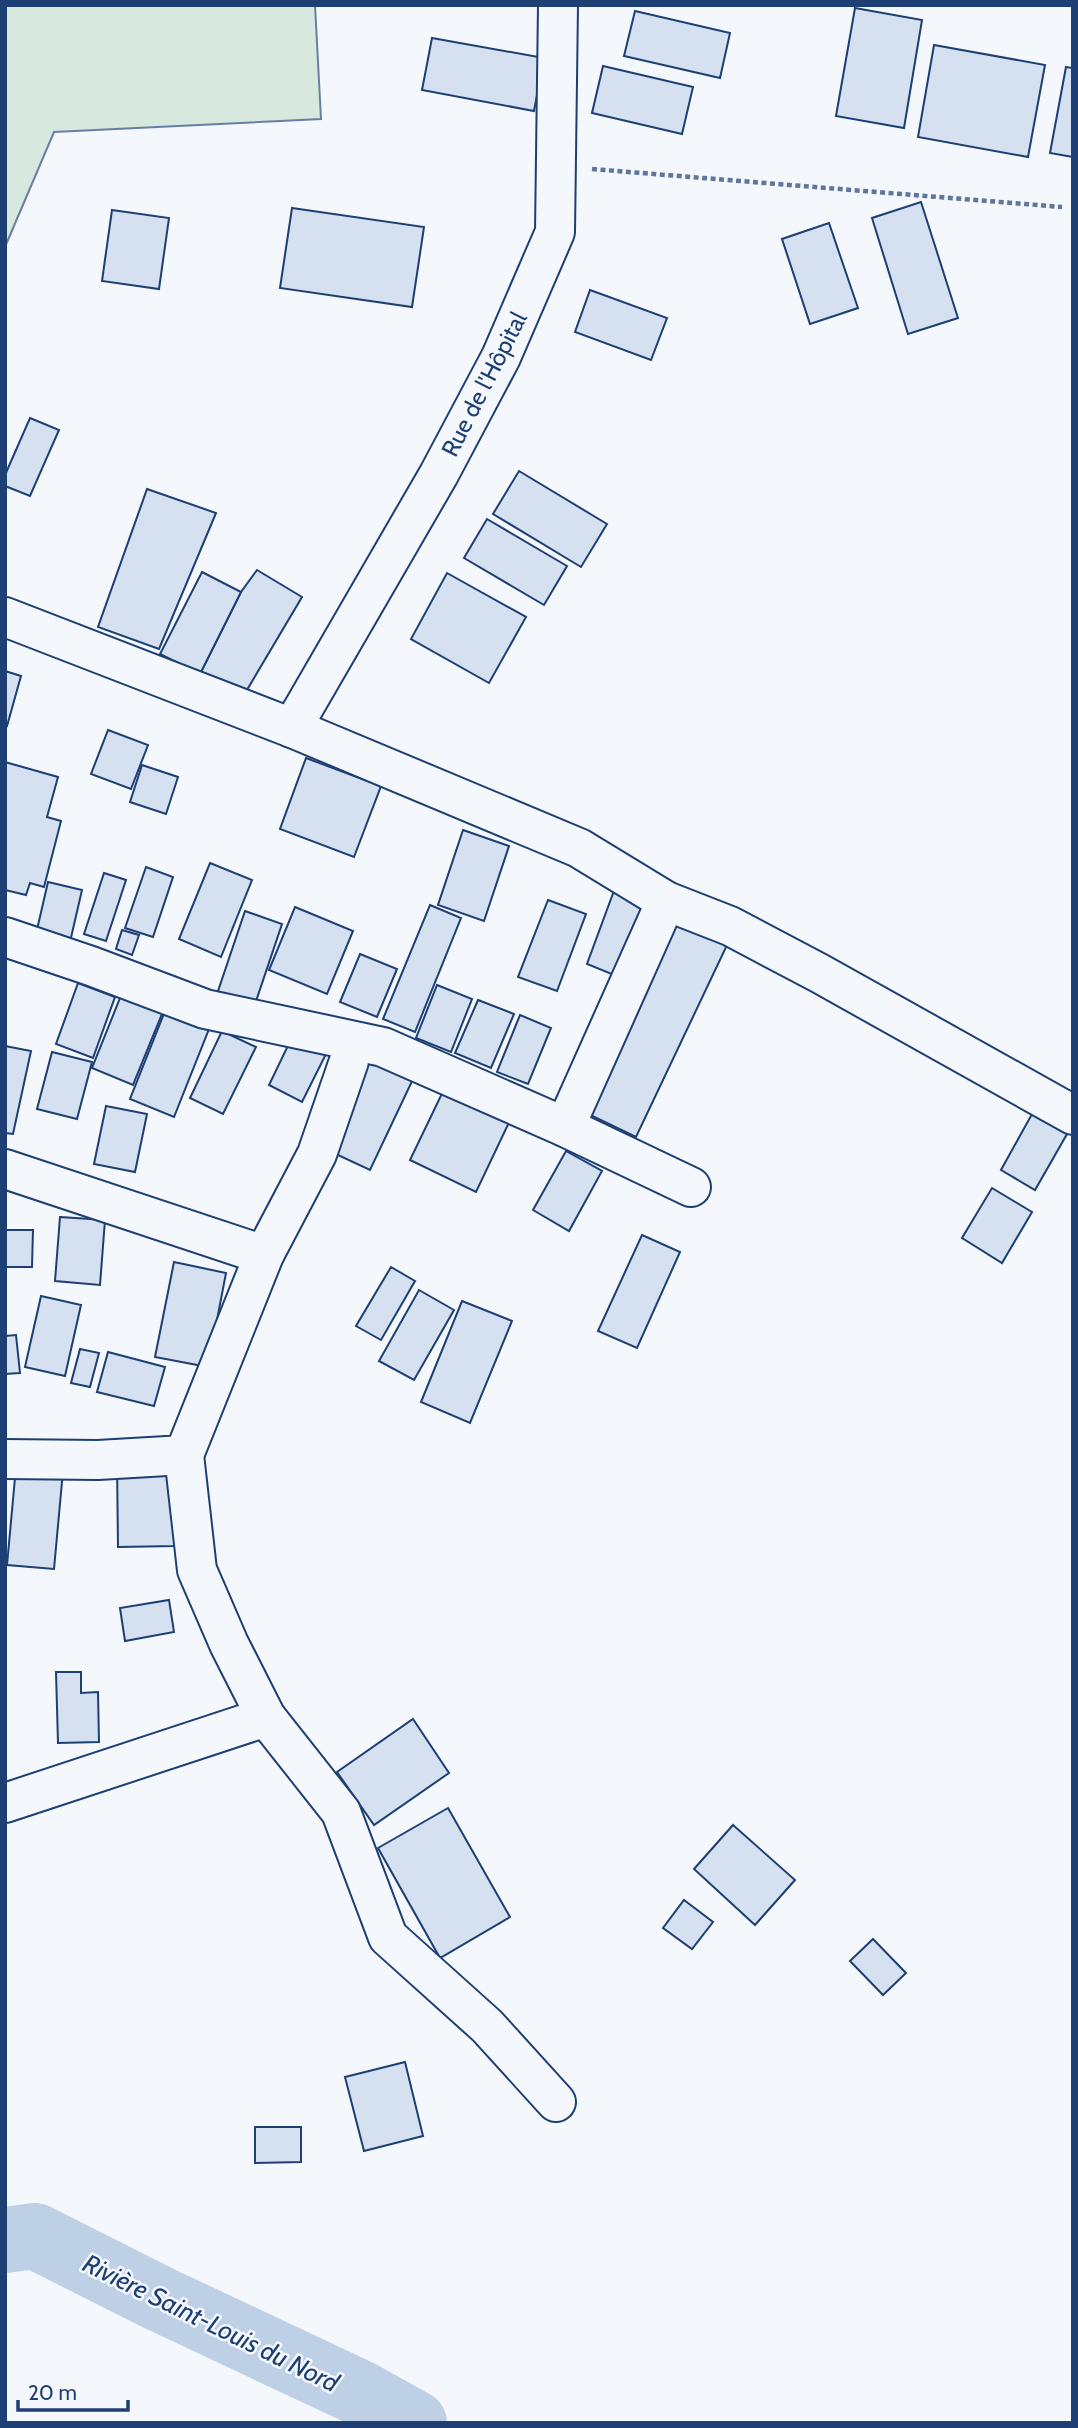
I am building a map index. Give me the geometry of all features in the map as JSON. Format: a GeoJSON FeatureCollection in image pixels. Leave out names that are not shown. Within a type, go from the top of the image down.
{"type":"FeatureCollection","features":[{"type":"Feature","properties":{"kind":"street","name":"Rue de l'Hôpital"},"geometry":{"type":"LineString","coordinates":[[292,729],[439,474],[501,357],[555,232],[558,5]]}},
{"type":"Feature","properties":{"kind":"street"},"geometry":{"type":"LineString","coordinates":[[5,617],[292,729],[579,848],[666,901],[730,926],[1073,1115]]}},
{"type":"Feature","properties":{"kind":"street"},"geometry":{"type":"LineString","coordinates":[[565,1127],[666,901]]}},
{"type":"Feature","properties":{"kind":"street"},"geometry":{"type":"LineString","coordinates":[[5,937],[205,1009],[383,1047],[565,1127],[691,1187]]}},
{"type":"Feature","properties":{"kind":"street"},"geometry":{"type":"LineString","coordinates":[[349,1061],[317,1154],[264,1255],[184,1455],[197,1570],[229,1644],[266,1717],[341,1812],[388,1937],[487,2025],[556,2102]]}},
{"type":"Feature","properties":{"kind":"street"},"geometry":{"type":"LineString","coordinates":[[5,1170],[264,1255]]}},
{"type":"Feature","properties":{"kind":"street"},"geometry":{"type":"LineString","coordinates":[[5,1459],[98,1460],[184,1455]]}},
{"type":"Feature","properties":{"kind":"street"},"geometry":{"type":"LineString","coordinates":[[5,1803],[266,1717]]}},
{"type":"Feature","properties":{"kind":"path"},"geometry":{"type":"LineString","coordinates":[[556,166],[1062,207]]}},
{"type":"Feature","properties":{"kind":"shaded area"},"geometry":{"type":"Polygon","coordinates":[[[5,5],[315,5],[321,119],[54,132],[5,247],[5,5]]]}},
{"type":"Feature","properties":{"kind":"building"},"geometry":{"type":"Polygon","coordinates":[[[855,8],[922,20],[904,128],[836,116],[855,8]]]}},
{"type":"Feature","properties":{"kind":"building"},"geometry":{"type":"Polygon","coordinates":[[[635,11],[730,33],[720,78],[624,56],[635,11]]]}},
{"type":"Feature","properties":{"kind":"building"},"geometry":{"type":"Polygon","coordinates":[[[432,38],[544,58],[534,111],[422,90],[432,38]]]}},
{"type":"Feature","properties":{"kind":"building"},"geometry":{"type":"Polygon","coordinates":[[[934,45],[1045,65],[1028,157],[918,137],[934,45]]]}},
{"type":"Feature","properties":{"kind":"building"},"geometry":{"type":"Polygon","coordinates":[[[603,66],[693,87],[682,134],[592,113],[603,66]]]}},
{"type":"Feature","properties":{"kind":"building"},"geometry":{"type":"Polygon","coordinates":[[[1066,67],[1073,68],[1073,157],[1050,153],[1066,67]]]}},
{"type":"Feature","properties":{"kind":"building"},"geometry":{"type":"Polygon","coordinates":[[[921,202],[958,318],[908,334],[872,218],[921,202]]]}},
{"type":"Feature","properties":{"kind":"building"},"geometry":{"type":"Polygon","coordinates":[[[292,208],[424,227],[412,307],[280,288],[292,208]]]}},
{"type":"Feature","properties":{"kind":"building"},"geometry":{"type":"Polygon","coordinates":[[[112,210],[169,218],[159,289],[102,281],[112,210]]]}},
{"type":"Feature","properties":{"kind":"building"},"geometry":{"type":"Polygon","coordinates":[[[829,223],[858,308],[810,324],[782,239],[829,223]]]}},
{"type":"Feature","properties":{"kind":"building"},"geometry":{"type":"Polygon","coordinates":[[[590,290],[667,318],[651,360],[575,332],[590,290]]]}},
{"type":"Feature","properties":{"kind":"building"},"geometry":{"type":"Polygon","coordinates":[[[30,418],[59,430],[30,496],[5,486],[5,475],[30,418]]]}},
{"type":"Feature","properties":{"kind":"building"},"geometry":{"type":"Polygon","coordinates":[[[519,471],[607,524],[581,567],[493,514],[519,471]]]}},
{"type":"Feature","properties":{"kind":"building"},"geometry":{"type":"Polygon","coordinates":[[[147,489],[216,513],[159,649],[98,627],[147,489]]]}},
{"type":"Feature","properties":{"kind":"building"},"geometry":{"type":"Polygon","coordinates":[[[487,519],[567,566],[544,605],[464,558],[487,519]]]}},
{"type":"Feature","properties":{"kind":"building"},"geometry":{"type":"Polygon","coordinates":[[[257,570],[302,597],[241,700],[200,674],[241,592],[257,570]]]}},
{"type":"Feature","properties":{"kind":"building"},"geometry":{"type":"Polygon","coordinates":[[[202,572],[241,592],[200,674],[160,654],[202,572]]]}},
{"type":"Feature","properties":{"kind":"building"},"geometry":{"type":"Polygon","coordinates":[[[447,573],[526,617],[489,683],[411,639],[447,573]]]}},
{"type":"Feature","properties":{"kind":"building"},"geometry":{"type":"Polygon","coordinates":[[[5,671],[21,676],[7,726],[5,725],[5,671]]]}},
{"type":"Feature","properties":{"kind":"building"},"geometry":{"type":"Polygon","coordinates":[[[108,730],[148,745],[131,789],[91,774],[108,730]]]}},
{"type":"Feature","properties":{"kind":"building"},"geometry":{"type":"Polygon","coordinates":[[[306,758],[381,786],[354,857],[280,829],[306,758]]]}},
{"type":"Feature","properties":{"kind":"building"},"geometry":{"type":"Polygon","coordinates":[[[5,762],[58,777],[47,817],[61,821],[44,887],[30,883],[26,895],[5,890],[5,762]]]}},
{"type":"Feature","properties":{"kind":"building"},"geometry":{"type":"Polygon","coordinates":[[[142,765],[178,777],[166,814],[130,802],[142,765]]]}},
{"type":"Feature","properties":{"kind":"building"},"geometry":{"type":"Polygon","coordinates":[[[463,830],[509,846],[484,921],[438,905],[463,830]]]}},
{"type":"Feature","properties":{"kind":"building"},"geometry":{"type":"Polygon","coordinates":[[[210,863],[252,880],[221,957],[179,939],[210,863]]]}},
{"type":"Feature","properties":{"kind":"building"},"geometry":{"type":"Polygon","coordinates":[[[146,867],[173,877],[153,937],[125,928],[146,867]]]}},
{"type":"Feature","properties":{"kind":"building"},"geometry":{"type":"Polygon","coordinates":[[[104,873],[126,880],[106,941],[84,934],[104,873]]]}},
{"type":"Feature","properties":{"kind":"building"},"geometry":{"type":"Polygon","coordinates":[[[48,882],[82,890],[70,942],[36,934],[48,882]]]}},
{"type":"Feature","properties":{"kind":"building"},"geometry":{"type":"Polygon","coordinates":[[[615,888],[648,901],[619,977],[587,964],[615,888]]]}},
{"type":"Feature","properties":{"kind":"building"},"geometry":{"type":"Polygon","coordinates":[[[548,900],[586,914],[557,991],[518,977],[548,900]]]}},
{"type":"Feature","properties":{"kind":"building"},"geometry":{"type":"Polygon","coordinates":[[[430,905],[461,918],[415,1032],[383,1019],[430,905]]]}},
{"type":"Feature","properties":{"kind":"building"},"geometry":{"type":"Polygon","coordinates":[[[295,907],[353,931],[327,994],[269,970],[295,907]]]}},
{"type":"Feature","properties":{"kind":"building"},"geometry":{"type":"Polygon","coordinates":[[[245,911],[282,924],[251,1016],[214,1003],[245,911]]]}},
{"type":"Feature","properties":{"kind":"building"},"geometry":{"type":"Polygon","coordinates":[[[677,918],[728,943],[636,1137],[584,1112],[677,918]]]}},
{"type":"Feature","properties":{"kind":"building"},"geometry":{"type":"Polygon","coordinates":[[[122,930],[139,935],[132,955],[116,949],[122,930]]]}},
{"type":"Feature","properties":{"kind":"building"},"geometry":{"type":"Polygon","coordinates":[[[360,954],[397,969],[377,1017],[340,1002],[360,954]]]}},
{"type":"Feature","properties":{"kind":"building"},"geometry":{"type":"Polygon","coordinates":[[[78,983],[115,997],[93,1058],[56,1044],[78,983]]]}},
{"type":"Feature","properties":{"kind":"building"},"geometry":{"type":"Polygon","coordinates":[[[437,985],[472,999],[451,1052],[416,1038],[437,985]]]}},
{"type":"Feature","properties":{"kind":"building"},"geometry":{"type":"Polygon","coordinates":[[[122,993],[164,1009],[133,1085],[92,1068],[122,993]]]}},
{"type":"Feature","properties":{"kind":"building"},"geometry":{"type":"Polygon","coordinates":[[[478,1000],[514,1014],[491,1068],[455,1053],[478,1000]]]}},
{"type":"Feature","properties":{"kind":"building"},"geometry":{"type":"Polygon","coordinates":[[[165,1011],[209,1029],[174,1117],[130,1099],[165,1011]]]}},
{"type":"Feature","properties":{"kind":"building"},"geometry":{"type":"Polygon","coordinates":[[[520,1015],[551,1028],[528,1084],[497,1072],[520,1015]]]}},
{"type":"Feature","properties":{"kind":"building"},"geometry":{"type":"Polygon","coordinates":[[[222,1031],[256,1047],[223,1114],[190,1098],[222,1031]]]}},
{"type":"Feature","properties":{"kind":"building"},"geometry":{"type":"Polygon","coordinates":[[[295,1031],[329,1048],[302,1102],[269,1085],[295,1031]]]}},
{"type":"Feature","properties":{"kind":"building"},"geometry":{"type":"Polygon","coordinates":[[[5,1046],[31,1051],[13,1134],[5,1133],[5,1046]]]}},
{"type":"Feature","properties":{"kind":"building"},"geometry":{"type":"Polygon","coordinates":[[[52,1052],[92,1062],[77,1119],[37,1109],[52,1052]]]}},
{"type":"Feature","properties":{"kind":"building"},"geometry":{"type":"Polygon","coordinates":[[[368,1056],[414,1077],[370,1170],[325,1149],[368,1056]]]}},
{"type":"Feature","properties":{"kind":"building"},"geometry":{"type":"Polygon","coordinates":[[[447,1083],[513,1114],[476,1192],[410,1160],[447,1083]]]}},
{"type":"Feature","properties":{"kind":"building"},"geometry":{"type":"Polygon","coordinates":[[[106,1106],[147,1114],[135,1172],[94,1164],[106,1106]]]}},
{"type":"Feature","properties":{"kind":"building"},"geometry":{"type":"Polygon","coordinates":[[[1032,1114],[1067,1134],[1035,1190],[1001,1170],[1032,1114]]]}},
{"type":"Feature","properties":{"kind":"building"},"geometry":{"type":"Polygon","coordinates":[[[566,1151],[602,1171],[569,1231],[533,1210],[566,1151]]]}},
{"type":"Feature","properties":{"kind":"building"},"geometry":{"type":"Polygon","coordinates":[[[992,1188],[1032,1212],[1002,1263],[962,1238],[992,1188]]]}},
{"type":"Feature","properties":{"kind":"building"},"geometry":{"type":"Polygon","coordinates":[[[60,1217],[105,1220],[100,1285],[55,1281],[60,1217]]]}},
{"type":"Feature","properties":{"kind":"building"},"geometry":{"type":"Polygon","coordinates":[[[5,1230],[33,1230],[32,1267],[5,1267],[5,1230]]]}},
{"type":"Feature","properties":{"kind":"building"},"geometry":{"type":"Polygon","coordinates":[[[642,1235],[680,1252],[637,1348],[598,1331],[642,1235]]]}},
{"type":"Feature","properties":{"kind":"building"},"geometry":{"type":"Polygon","coordinates":[[[174,1262],[226,1273],[208,1367],[155,1357],[174,1262]]]}},
{"type":"Feature","properties":{"kind":"building"},"geometry":{"type":"Polygon","coordinates":[[[391,1267],[415,1281],[381,1340],[356,1326],[391,1267]]]}},
{"type":"Feature","properties":{"kind":"building"},"geometry":{"type":"Polygon","coordinates":[[[419,1290],[454,1310],[414,1380],[379,1361],[419,1290]]]}},
{"type":"Feature","properties":{"kind":"building"},"geometry":{"type":"Polygon","coordinates":[[[41,1296],[81,1305],[65,1376],[25,1367],[41,1296]]]}},
{"type":"Feature","properties":{"kind":"building"},"geometry":{"type":"Polygon","coordinates":[[[462,1301],[512,1321],[470,1423],[421,1402],[462,1301]]]}},
{"type":"Feature","properties":{"kind":"building"},"geometry":{"type":"Polygon","coordinates":[[[16,1335],[20,1373],[5,1374],[5,1336],[16,1335]]]}},
{"type":"Feature","properties":{"kind":"building"},"geometry":{"type":"Polygon","coordinates":[[[80,1349],[99,1353],[90,1387],[71,1383],[80,1349]]]}},
{"type":"Feature","properties":{"kind":"building"},"geometry":{"type":"Polygon","coordinates":[[[108,1352],[165,1367],[154,1406],[97,1392],[108,1352]]]}},
{"type":"Feature","properties":{"kind":"building"},"geometry":{"type":"Polygon","coordinates":[[[176,1462],[176,1546],[118,1547],[117,1463],[176,1462]]]}},
{"type":"Feature","properties":{"kind":"building"},"geometry":{"type":"Polygon","coordinates":[[[16,1467],[63,1471],[54,1569],[7,1565],[16,1467]]]}},
{"type":"Feature","properties":{"kind":"building"},"geometry":{"type":"Polygon","coordinates":[[[169,1600],[174,1632],[125,1641],[120,1608],[169,1600]]]}},
{"type":"Feature","properties":{"kind":"building"},"geometry":{"type":"Polygon","coordinates":[[[56,1672],[81,1672],[81,1693],[98,1692],[99,1742],[58,1743],[56,1672]]]}},
{"type":"Feature","properties":{"kind":"building"},"geometry":{"type":"Polygon","coordinates":[[[413,1719],[449,1773],[374,1825],[337,1772],[413,1719]]]}},
{"type":"Feature","properties":{"kind":"building"},"geometry":{"type":"Polygon","coordinates":[[[448,1808],[510,1917],[440,1958],[378,1848],[448,1808]]]}},
{"type":"Feature","properties":{"kind":"building"},"geometry":{"type":"Polygon","coordinates":[[[733,1825],[795,1880],[755,1925],[694,1869],[733,1825]]]}},
{"type":"Feature","properties":{"kind":"building"},"geometry":{"type":"Polygon","coordinates":[[[684,1900],[713,1922],[692,1949],[663,1928],[684,1900]]]}},
{"type":"Feature","properties":{"kind":"building"},"geometry":{"type":"Polygon","coordinates":[[[873,1939],[906,1973],[883,1995],[850,1961],[873,1939]]]}},
{"type":"Feature","properties":{"kind":"building"},"geometry":{"type":"Polygon","coordinates":[[[405,2062],[423,2136],[364,2151],[345,2077],[405,2062]]]}},
{"type":"Feature","properties":{"kind":"building"},"geometry":{"type":"Polygon","coordinates":[[[255,2127],[301,2127],[301,2162],[255,2163],[255,2127]]]}},
{"type":"Feature","properties":{"kind":"waterway","name":"Rivière Saint-Louis du Nord"},"geometry":{"type":"LineString","coordinates":[[5,2240],[35,2236],[160,2299],[360,2393],[414,2423]]}}]}
